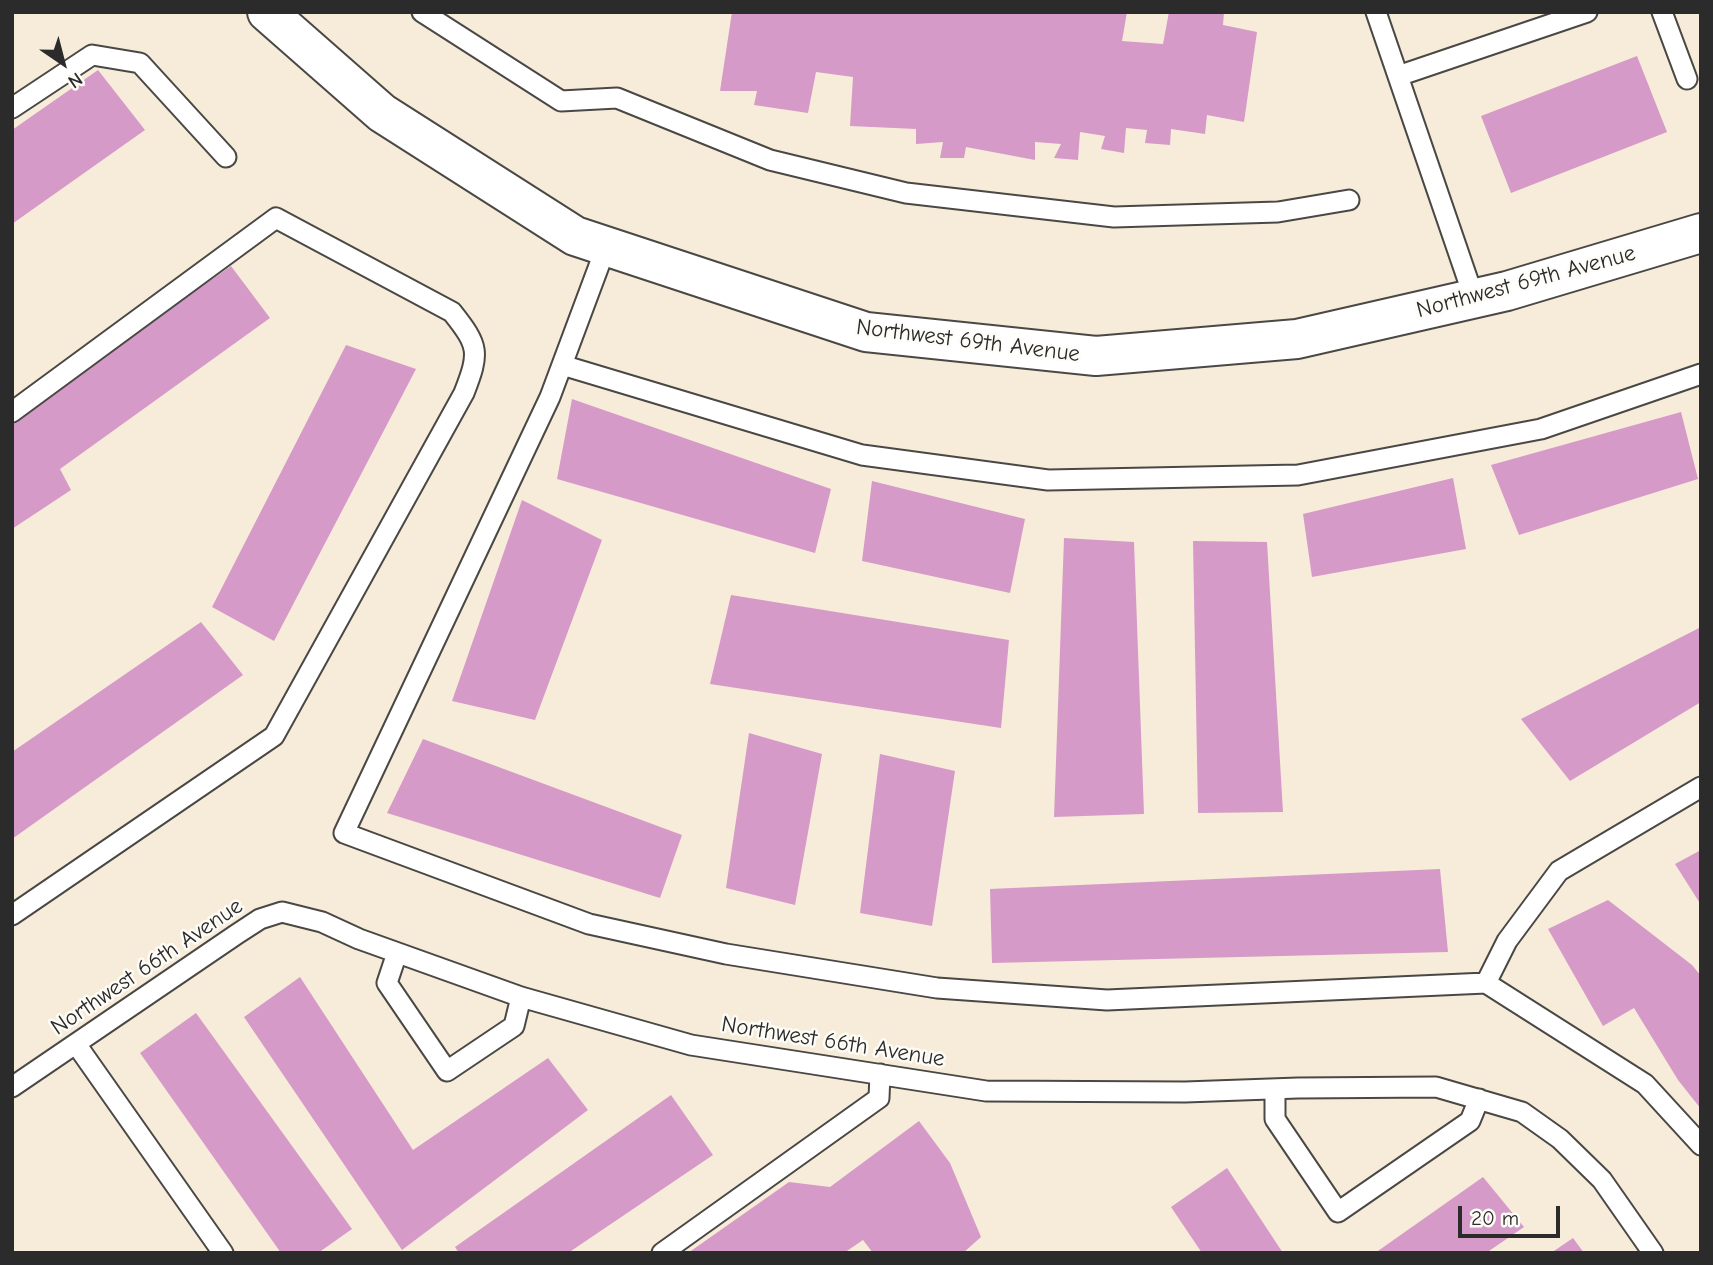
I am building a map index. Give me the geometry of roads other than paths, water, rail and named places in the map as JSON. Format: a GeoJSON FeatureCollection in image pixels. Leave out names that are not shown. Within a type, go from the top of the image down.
{"type":"FeatureCollection","features":[{"type":"Feature","properties":{"kind":"street","name":"Northwest 69th Avenue"},"geometry":{"type":"LineString","coordinates":[[267,12],[382,113],[575,236],[866,332],[1096,356],[1297,339],[1507,291],[1701,233]]}},
{"type":"Feature","properties":{"kind":"lane"},"geometry":{"type":"LineString","coordinates":[[422,12],[561,102],[617,98],[769,160],[906,193],[1114,217],[1278,212],[1349,200]]}},
{"type":"Feature","properties":{"kind":"lane"},"geometry":{"type":"LineString","coordinates":[[1376,12],[1474,298]]}},
{"type":"Feature","properties":{"kind":"lane"},"geometry":{"type":"LineString","coordinates":[[1398,76],[1587,12]]}},
{"type":"Feature","properties":{"kind":"lane"},"geometry":{"type":"LineString","coordinates":[[1662,12],[1687,79]]}},
{"type":"Feature","properties":{"kind":"lane"},"geometry":{"type":"LineString","coordinates":[[12,108],[92,55],[140,64],[226,157]]}},
{"type":"Feature","properties":{"kind":"lane"},"geometry":{"type":"LineString","coordinates":[[12,412],[276,218],[452,312],[472,338],[475,365],[464,393],[274,736],[12,915]]}},
{"type":"Feature","properties":{"kind":"lane"},"geometry":{"type":"LineString","coordinates":[[606,247],[550,397],[344,833],[589,924],[726,954],[937,988],[1107,1000],[1486,983],[1645,1084],[1701,1145]]}},
{"type":"Feature","properties":{"kind":"lane"},"geometry":{"type":"LineString","coordinates":[[562,365],[862,455],[1048,480],[1298,475],[1541,429],[1701,373]]}},
{"type":"Feature","properties":{"kind":"lane"},"geometry":{"type":"LineString","coordinates":[[1486,983],[1507,941],[1559,871],[1701,787]]}},
{"type":"Feature","properties":{"kind":"lane","name":"Northwest 66th Avenue"},"geometry":{"type":"LineString","coordinates":[[12,1087],[260,919],[282,912],[322,922],[397,953],[521,997],[691,1045],[986,1091],[1185,1092],[1436,1087],[1522,1112],[1560,1139],[1602,1180],[1653,1253]]}},
{"type":"Feature","properties":{"kind":"lane"},"geometry":{"type":"LineString","coordinates":[[397,953],[387,983],[447,1071],[514,1026],[521,997]]}},
{"type":"Feature","properties":{"kind":"lane"},"geometry":{"type":"LineString","coordinates":[[76,1044],[223,1253]]}},
{"type":"Feature","properties":{"kind":"lane"},"geometry":{"type":"LineString","coordinates":[[662,1253],[879,1098],[880,1074]]}},
{"type":"Feature","properties":{"kind":"lane"},"geometry":{"type":"LineString","coordinates":[[1275,1089],[1275,1119],[1338,1212],[1470,1121],[1479,1099]]}}]}
